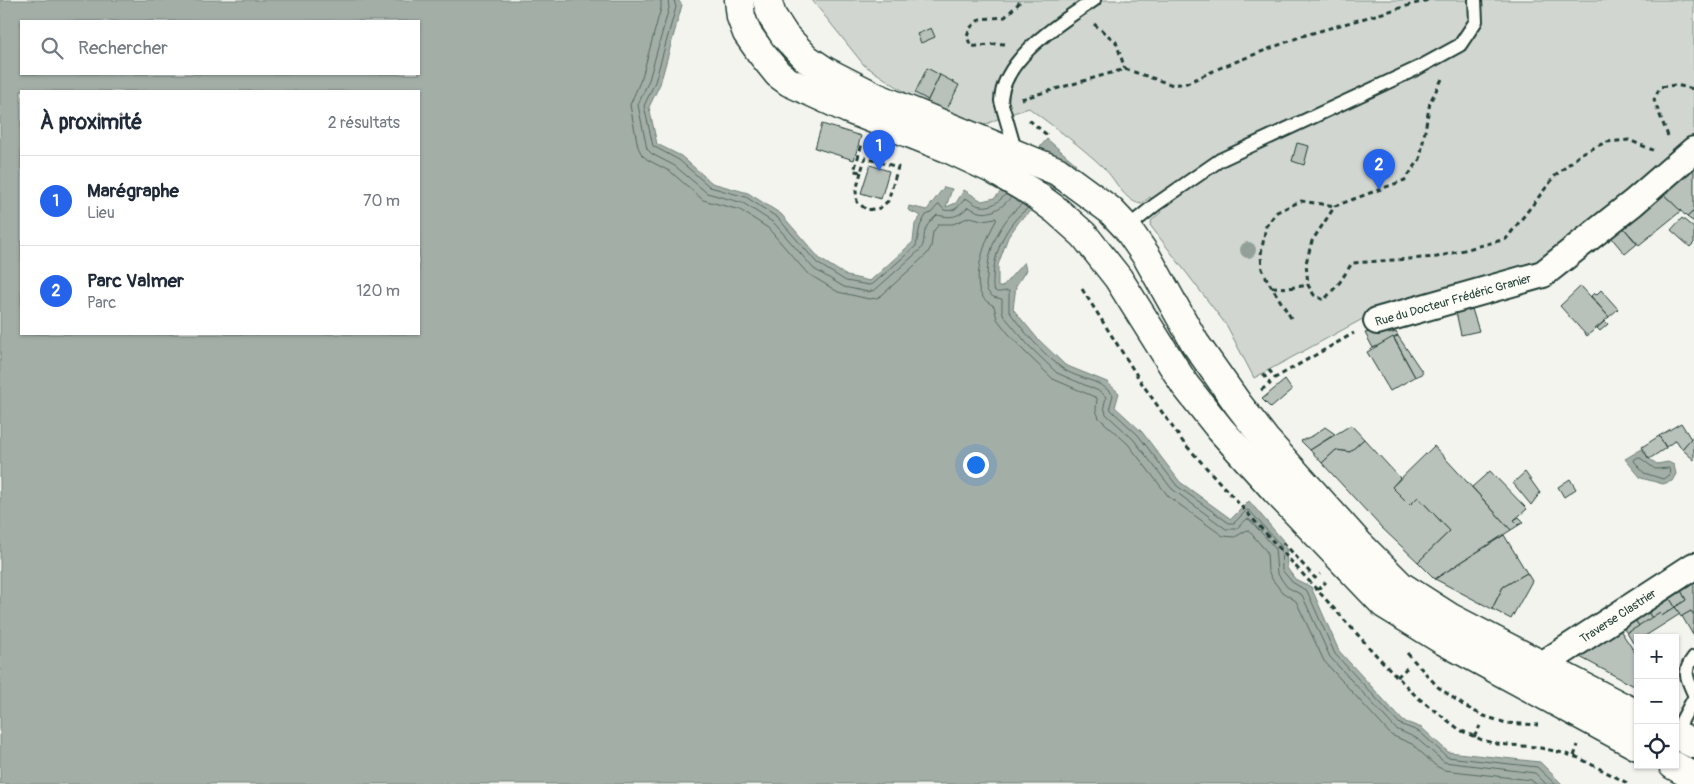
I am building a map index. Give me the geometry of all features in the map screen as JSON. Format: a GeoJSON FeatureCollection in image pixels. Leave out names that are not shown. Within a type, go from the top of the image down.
{"type":"FeatureCollection","features":[{"type":"Feature","properties":{"kind":"main road"},"geometry":{"type":"LineString","coordinates":[[739,0],[741,17],[747,33],[778,74],[789,82],[848,109],[946,148],[1006,158],[1057,170],[1110,210],[1127,228],[1147,257],[1195,343],[1265,439],[1360,545],[1401,586],[1451,618],[1634,713]]}},
{"type":"Feature","properties":{"kind":"main road"},"geometry":{"type":"LineString","coordinates":[[767,0],[772,16],[785,36],[807,59],[825,71],[1006,158],[1056,210],[1084,235],[1118,278],[1185,386],[1220,429],[1384,604],[1444,641],[1634,744]]}},
{"type":"Feature","properties":{"kind":"main road"},"geometry":{"type":"LineString","coordinates":[[1679,736],[1694,744]]}},
{"type":"Feature","properties":{"kind":"main road"},"geometry":{"type":"LineString","coordinates":[[1679,768],[1694,777]]}},
{"type":"Feature","properties":{"kind":"street","name":"Rue du Docteur Frédéric Granier"},"geometry":{"type":"LineString","coordinates":[[1377,321],[1543,274],[1633,203],[1683,147]]}},
{"type":"Feature","properties":{"kind":"street","name":"Traverse Clastrier"},"geometry":{"type":"LineString","coordinates":[[1542,665],[1694,566]]}},
{"type":"Feature","properties":{"kind":"lane"},"geometry":{"type":"LineString","coordinates":[[1006,158],[1001,101],[1004,82],[1025,54],[1050,29],[1094,0]]}},
{"type":"Feature","properties":{"kind":"lane"},"geometry":{"type":"LineString","coordinates":[[1127,228],[1155,205],[1220,160],[1418,68],[1460,45],[1476,21],[1475,0]]}},
{"type":"Feature","properties":{"kind":"lane"},"geometry":{"type":"LineString","coordinates":[[1679,726],[1694,696],[1686,675],[1687,666],[1694,657]]}},
{"type":"Feature","properties":{"kind":"path"},"geometry":{"type":"LineString","coordinates":[[996,43],[982,47],[971,46],[967,37],[970,28],[980,19],[1005,17],[1022,0]]}},
{"type":"Feature","properties":{"kind":"path"},"geometry":{"type":"LineString","coordinates":[[1001,101],[1016,100],[1125,69],[1173,84],[1187,83],[1222,67],[1302,36],[1428,0]]}},
{"type":"Feature","properties":{"kind":"path"},"geometry":{"type":"LineString","coordinates":[[1083,7],[1091,22],[1116,42],[1125,69]]}},
{"type":"Feature","properties":{"kind":"path"},"geometry":{"type":"LineString","coordinates":[[1291,318],[1262,268],[1261,254],[1266,226],[1277,212],[1302,202],[1335,206],[1406,180],[1420,159],[1430,102],[1460,45]]}},
{"type":"Feature","properties":{"kind":"path"},"geometry":{"type":"LineString","coordinates":[[1683,147],[1654,100],[1660,87],[1675,86],[1694,89]]}},
{"type":"Feature","properties":{"kind":"path"},"geometry":{"type":"LineString","coordinates":[[1335,206],[1312,241],[1306,263],[1308,285],[1314,295],[1324,300],[1340,282],[1352,262],[1437,257],[1506,239],[1556,176],[1582,153],[1606,142],[1629,140],[1653,151]]}},
{"type":"Feature","properties":{"kind":"path"},"geometry":{"type":"LineString","coordinates":[[861,172],[854,170],[863,142]]}},
{"type":"Feature","properties":{"kind":"path"},"geometry":{"type":"LineString","coordinates":[[866,158],[898,167],[888,201],[880,208],[867,210],[857,202],[856,191],[861,172],[866,158]]}},
{"type":"Feature","properties":{"kind":"path"},"geometry":{"type":"LineString","coordinates":[[1272,288],[1308,285]]}},
{"type":"Feature","properties":{"kind":"path","name":"Rue du Docteur Frédéric Granier"},"geometry":{"type":"LineString","coordinates":[[1265,388],[1270,384],[1264,375],[1270,371],[1275,378],[1377,321]]}},
{"type":"Feature","properties":{"kind":"path"},"geometry":{"type":"LineString","coordinates":[[1116,343],[1123,339]]}},
{"type":"Feature","properties":{"kind":"path"},"geometry":{"type":"LineString","coordinates":[[1194,455],[1199,452]]}},
{"type":"Feature","properties":{"kind":"path"},"geometry":{"type":"LineString","coordinates":[[1261,529],[1266,525]]}},
{"type":"Feature","properties":{"kind":"path"},"geometry":{"type":"LineString","coordinates":[[1270,538],[1275,533]]}},
{"type":"Feature","properties":{"kind":"path"},"geometry":{"type":"LineString","coordinates":[[1281,540],[1315,578],[1320,574]]}},
{"type":"Feature","properties":{"kind":"path"},"geometry":{"type":"LineString","coordinates":[[1317,590],[1327,581]]}},
{"type":"Feature","properties":{"kind":"path"},"geometry":{"type":"LineString","coordinates":[[1397,677],[1407,668]]}},
{"type":"Feature","properties":{"kind":"path"},"geometry":{"type":"LineString","coordinates":[[1474,737],[1480,726]]}},
{"type":"Feature","properties":{"kind":"path"},"geometry":{"type":"LineString","coordinates":[[1574,756],[1578,745]]}},
{"type":"Feature","properties":{"kind":"shaded area"},"geometry":{"type":"Polygon","coordinates":[[[812,0],[1694,0],[1694,138],[1536,267],[1381,309],[1254,378],[1227,326],[1150,225],[1152,220],[1161,212],[1150,197],[1141,204],[1130,199],[1104,168],[1029,108],[1004,116],[980,127],[924,100],[920,102],[864,65],[812,0]]]}},
{"type":"Feature","properties":{"kind":"water"},"geometry":{"type":"Polygon","coordinates":[[[0,0],[678,0],[682,5],[660,84],[649,107],[657,144],[681,156],[712,183],[748,193],[781,214],[820,259],[847,276],[870,281],[913,242],[915,224],[921,216],[908,210],[909,206],[927,210],[944,187],[952,189],[946,207],[956,203],[964,190],[982,201],[995,198],[1047,139],[1076,164],[1051,196],[1021,219],[1008,237],[998,265],[998,287],[1002,287],[1024,262],[1026,270],[1016,286],[1013,309],[1037,338],[1065,365],[1107,382],[1119,393],[1115,407],[1142,432],[1180,482],[1231,519],[1249,501],[1286,544],[1287,568],[1295,579],[1311,587],[1339,651],[1403,721],[1422,728],[1448,752],[1540,762],[1562,784],[0,784],[0,0]]]}},
{"type":"Feature","properties":{"kind":"water"},"geometry":{"type":"Polygon","coordinates":[[[1642,449],[1648,458],[1657,464],[1668,462],[1674,465],[1676,474],[1672,481],[1663,484],[1641,478],[1625,459],[1642,449]]]}},
{"type":"Feature","properties":{"kind":"building"},"geometry":{"type":"Polygon","coordinates":[[[931,28],[935,37],[921,43],[917,34],[931,28]]]}},
{"type":"Feature","properties":{"kind":"building"},"geometry":{"type":"Polygon","coordinates":[[[927,68],[940,75],[928,100],[915,93],[927,68]]]}},
{"type":"Feature","properties":{"kind":"building"},"geometry":{"type":"Polygon","coordinates":[[[940,75],[959,85],[946,111],[927,102],[940,75]]]}},
{"type":"Feature","properties":{"kind":"building"},"geometry":{"type":"Polygon","coordinates":[[[822,124],[861,136],[854,160],[815,148],[822,124]]]}},
{"type":"Feature","properties":{"kind":"building"},"geometry":{"type":"Polygon","coordinates":[[[1297,143],[1309,146],[1304,165],[1292,161],[1297,143]]]}},
{"type":"Feature","properties":{"kind":"building"},"geometry":{"type":"Polygon","coordinates":[[[870,165],[889,171],[881,199],[861,193],[870,165]]]}},
{"type":"Feature","properties":{"kind":"building"},"geometry":{"type":"Polygon","coordinates":[[[1694,167],[1694,211],[1687,217],[1662,193],[1694,167]]]}},
{"type":"Feature","properties":{"kind":"building"},"geometry":{"type":"Polygon","coordinates":[[[1662,193],[1681,211],[1639,245],[1622,226],[1662,193]]]}},
{"type":"Feature","properties":{"kind":"building"},"geometry":{"type":"Polygon","coordinates":[[[1694,211],[1694,222],[1687,217],[1694,211]]]}},
{"type":"Feature","properties":{"kind":"building"},"geometry":{"type":"Polygon","coordinates":[[[1682,218],[1694,228],[1694,243],[1690,247],[1671,230],[1682,218]]]}},
{"type":"Feature","properties":{"kind":"building"},"geometry":{"type":"Polygon","coordinates":[[[1622,226],[1637,244],[1625,254],[1609,235],[1622,226]]]}},
{"type":"Feature","properties":{"kind":"building"},"geometry":{"type":"Polygon","coordinates":[[[1581,286],[1609,317],[1587,336],[1560,306],[1581,286]]]}},
{"type":"Feature","properties":{"kind":"building"},"geometry":{"type":"Polygon","coordinates":[[[1601,290],[1618,309],[1609,317],[1591,296],[1594,293],[1596,295],[1601,290]]]}},
{"type":"Feature","properties":{"kind":"building"},"geometry":{"type":"Polygon","coordinates":[[[1472,309],[1479,331],[1461,335],[1456,312],[1472,309]]]}},
{"type":"Feature","properties":{"kind":"building"},"geometry":{"type":"Polygon","coordinates":[[[1605,321],[1608,324],[1600,331],[1597,328],[1605,321]]]}},
{"type":"Feature","properties":{"kind":"building"},"geometry":{"type":"Polygon","coordinates":[[[1386,329],[1389,334],[1396,332],[1398,336],[1373,348],[1365,333],[1386,329]]]}},
{"type":"Feature","properties":{"kind":"building"},"geometry":{"type":"Polygon","coordinates":[[[1398,336],[1423,373],[1415,377],[1394,338],[1398,336]]]}},
{"type":"Feature","properties":{"kind":"building"},"geometry":{"type":"Polygon","coordinates":[[[1393,337],[1415,377],[1390,391],[1367,352],[1393,337]]]}},
{"type":"Feature","properties":{"kind":"building"},"geometry":{"type":"Polygon","coordinates":[[[1285,380],[1292,390],[1271,408],[1262,399],[1285,380]]]}},
{"type":"Feature","properties":{"kind":"building"},"geometry":{"type":"Polygon","coordinates":[[[1681,423],[1691,439],[1682,449],[1676,440],[1666,447],[1659,436],[1681,423]]]}},
{"type":"Feature","properties":{"kind":"building"},"geometry":{"type":"Polygon","coordinates":[[[1351,425],[1364,439],[1350,452],[1336,450],[1322,463],[1310,450],[1351,425]]]}},
{"type":"Feature","properties":{"kind":"building"},"geometry":{"type":"Polygon","coordinates":[[[1325,427],[1335,434],[1310,450],[1301,441],[1314,435],[1325,427]]]}},
{"type":"Feature","properties":{"kind":"building"},"geometry":{"type":"Polygon","coordinates":[[[1694,435],[1694,460],[1682,449],[1694,435]]]}},
{"type":"Feature","properties":{"kind":"building"},"geometry":{"type":"Polygon","coordinates":[[[1659,436],[1666,448],[1649,459],[1642,447],[1659,436]]]}},
{"type":"Feature","properties":{"kind":"building"},"geometry":{"type":"Polygon","coordinates":[[[1364,439],[1400,478],[1392,487],[1410,505],[1418,497],[1450,531],[1418,562],[1381,527],[1322,463],[1336,450],[1350,452],[1364,439]]]}},
{"type":"Feature","properties":{"kind":"building"},"geometry":{"type":"Polygon","coordinates":[[[1434,446],[1511,530],[1435,579],[1418,562],[1450,531],[1418,497],[1410,505],[1392,487],[1434,446]]]}},
{"type":"Feature","properties":{"kind":"building"},"geometry":{"type":"Polygon","coordinates":[[[1490,471],[1527,509],[1514,520],[1519,525],[1511,530],[1472,487],[1490,471]]]}},
{"type":"Feature","properties":{"kind":"building"},"geometry":{"type":"Polygon","coordinates":[[[1525,472],[1540,493],[1531,505],[1513,483],[1525,472]]]}},
{"type":"Feature","properties":{"kind":"building"},"geometry":{"type":"Polygon","coordinates":[[[1570,479],[1576,489],[1564,497],[1558,487],[1570,479]]]}},
{"type":"Feature","properties":{"kind":"building"},"geometry":{"type":"Polygon","coordinates":[[[1519,517],[1524,522],[1519,525],[1514,520],[1519,517]]]}},
{"type":"Feature","properties":{"kind":"building"},"geometry":{"type":"Polygon","coordinates":[[[1504,535],[1527,573],[1503,587],[1492,609],[1435,579],[1504,535]]]}},
{"type":"Feature","properties":{"kind":"building"},"geometry":{"type":"Polygon","coordinates":[[[1694,572],[1694,615],[1691,611],[1681,617],[1675,607],[1686,600],[1677,583],[1694,572]]]}},
{"type":"Feature","properties":{"kind":"building"},"geometry":{"type":"Polygon","coordinates":[[[1527,573],[1532,581],[1511,619],[1492,609],[1503,587],[1527,573]]]}},
{"type":"Feature","properties":{"kind":"building"},"geometry":{"type":"Polygon","coordinates":[[[1677,583],[1686,600],[1675,607],[1665,591],[1677,583]]]}},
{"type":"Feature","properties":{"kind":"building"},"geometry":{"type":"Polygon","coordinates":[[[1665,591],[1675,607],[1662,616],[1660,612],[1652,618],[1643,605],[1665,591]]]}},
{"type":"Feature","properties":{"kind":"building"},"geometry":{"type":"Polygon","coordinates":[[[1643,605],[1652,618],[1639,626],[1630,613],[1643,605]]]}},
{"type":"Feature","properties":{"kind":"building"},"geometry":{"type":"Polygon","coordinates":[[[1675,607],[1680,614],[1648,634],[1634,634],[1633,643],[1627,633],[1660,612],[1662,616],[1675,607]]]}},
{"type":"Feature","properties":{"kind":"building"},"geometry":{"type":"Polygon","coordinates":[[[1691,611],[1694,615],[1693,635],[1682,616],[1691,611]]]}},
{"type":"Feature","properties":{"kind":"building"},"geometry":{"type":"Polygon","coordinates":[[[1630,613],[1639,626],[1627,633],[1623,628],[1630,613]]]}},
{"type":"Feature","properties":{"kind":"building"},"geometry":{"type":"Polygon","coordinates":[[[1620,630],[1634,651],[1634,686],[1578,656],[1620,630]]]}},
{"type":"Feature","properties":{"kind":"place","name":"Marégraphe"},"geometry":{"type":"Point","coordinates":[879,171]}},
{"type":"Feature","properties":{"kind":"place","name":"Parc Valmer"},"geometry":{"type":"Point","coordinates":[1379,190]}}]}
